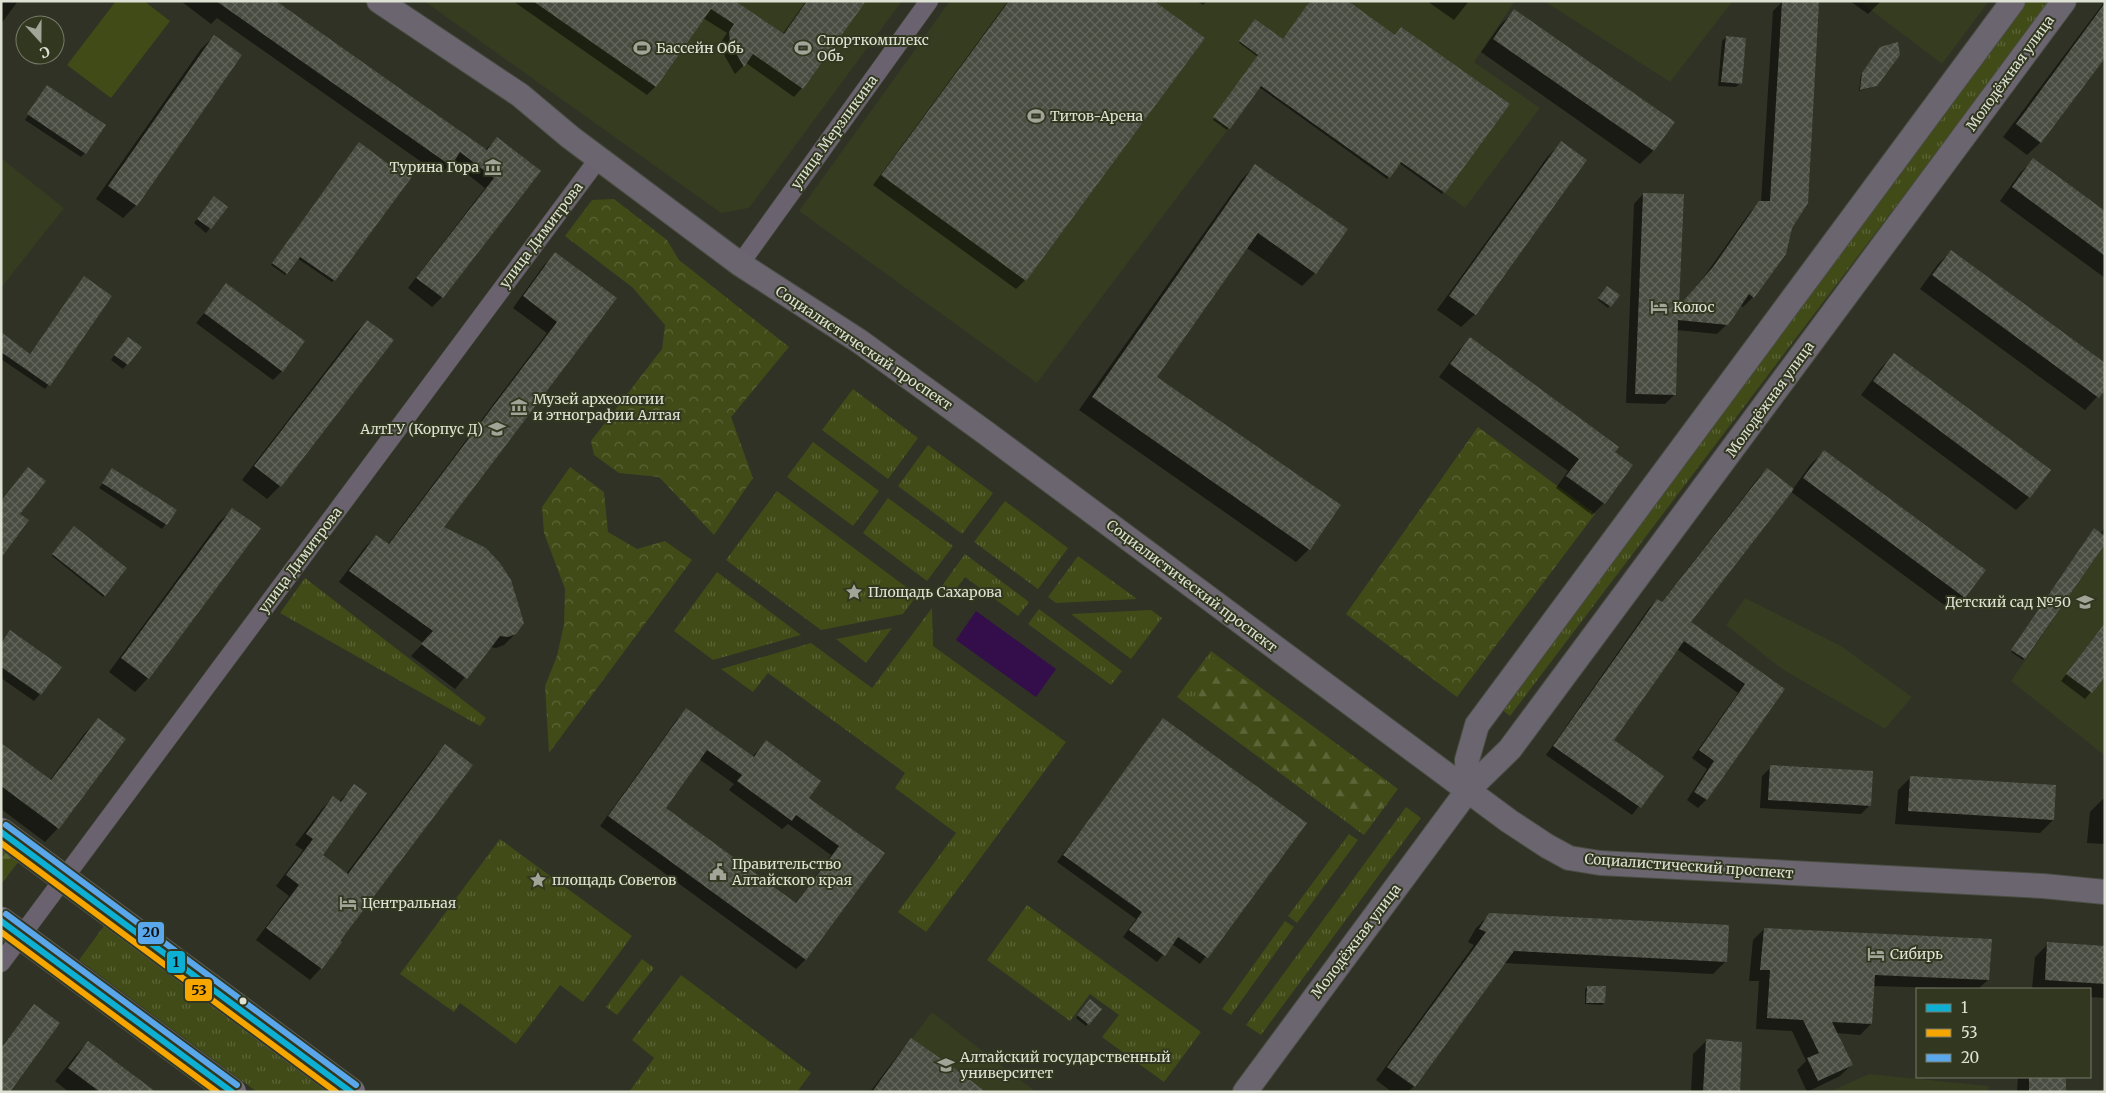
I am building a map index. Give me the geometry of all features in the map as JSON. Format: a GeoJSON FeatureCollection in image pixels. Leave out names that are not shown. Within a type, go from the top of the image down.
{"type":"FeatureCollection","features":[{"type":"Feature","properties":{"kind":"main road"},"geometry":{"type":"LineString","coordinates":[[1,832],[351,1092]]}},
{"type":"Feature","properties":{"kind":"main road"},"geometry":{"type":"LineString","coordinates":[[11,929],[232,1092]]}},
{"type":"Feature","properties":{"kind":"street","name":"Социалистический проспект"},"geometry":{"type":"LineString","coordinates":[[379,1],[520,95],[599,158],[740,264],[859,341],[1468,790],[1547,846],[1569,858],[1600,863],[2043,886],[2105,892]]}},
{"type":"Feature","properties":{"kind":"street","name":"улица Мерзликина"},"geometry":{"type":"LineString","coordinates":[[740,264],[929,1]]}},
{"type":"Feature","properties":{"kind":"street"},"geometry":{"type":"LineString","coordinates":[[1468,790],[1467,760],[1477,725],[2013,1]]}},
{"type":"Feature","properties":{"kind":"street","name":"Молодёжная улица"},"geometry":{"type":"LineString","coordinates":[[1245,1092],[1468,790],[1510,749],[2064,1]]}},
{"type":"Feature","properties":{"kind":"street","name":"улица Димитрова"},"geometry":{"type":"LineString","coordinates":[[1,963],[11,929],[64,879],[599,158]]}},
{"type":"Feature","properties":{"kind":"shaded area"},"geometry":{"type":"Polygon","coordinates":[[[424,1],[902,1],[749,208],[721,213],[424,1]]]}},
{"type":"Feature","properties":{"kind":"shaded area"},"geometry":{"type":"Polygon","coordinates":[[[950,1],[1515,1],[1474,62],[1540,108],[1465,208],[1402,162],[1390,178],[1261,86],[1037,383],[799,211],[950,1]]]}},
{"type":"Feature","properties":{"kind":"shaded area"},"geometry":{"type":"Polygon","coordinates":[[[1544,1],[1733,1],[1670,82],[1544,1]]]}},
{"type":"Feature","properties":{"kind":"shaded area"},"geometry":{"type":"Polygon","coordinates":[[[1859,1],[1989,1],[1942,64],[1859,1]]]}},
{"type":"Feature","properties":{"kind":"shaded area"},"geometry":{"type":"Polygon","coordinates":[[[1,158],[64,208],[1,288],[1,158]]]}},
{"type":"Feature","properties":{"kind":"shaded area","name":"Детский сад №50"},"geometry":{"type":"Polygon","coordinates":[[[2105,544],[2105,756],[2011,681],[2105,544]]]}},
{"type":"Feature","properties":{"kind":"shaded area"},"geometry":{"type":"Polygon","coordinates":[[[1745,598],[1841,646],[1912,697],[1885,729],[1782,669],[1726,625],[1745,598]]]}},
{"type":"Feature","properties":{"kind":"shaded area"},"geometry":{"type":"Polygon","coordinates":[[[976,611],[1056,669],[1036,697],[956,640],[976,611]]]}},
{"type":"Feature","properties":{"kind":"shaded area","name":"Алтайский государственный университет"},"geometry":{"type":"Polygon","coordinates":[[[932,1012],[1036,1092],[872,1092],[932,1012]]]}},
{"type":"Feature","properties":{"kind":"shaded area"},"geometry":{"type":"Polygon","coordinates":[[[1869,1074],[1989,1086],[1988,1092],[1829,1092],[1869,1074]]]}},
{"type":"Feature","properties":{"kind":"green space"},"geometry":{"type":"Polygon","coordinates":[[[116,1],[144,1],[170,21],[111,98],[67,65],[116,1]]]}},
{"type":"Feature","properties":{"kind":"green space"},"geometry":{"type":"Polygon","coordinates":[[[2027,1],[2051,1],[1510,716],[1500,708],[2027,1]]]}},
{"type":"Feature","properties":{"kind":"green space"},"geometry":{"type":"Polygon","coordinates":[[[614,199],[667,240],[679,260],[789,347],[731,417],[753,478],[714,535],[659,477],[619,473],[594,455],[591,441],[662,349],[665,325],[632,287],[565,236],[592,200],[614,199]]]}},
{"type":"Feature","properties":{"kind":"green space"},"geometry":{"type":"Polygon","coordinates":[[[853,389],[918,438],[888,479],[822,430],[853,389]]]}},
{"type":"Feature","properties":{"kind":"green space"},"geometry":{"type":"Polygon","coordinates":[[[1478,427],[1595,514],[1457,697],[1346,614],[1478,427]]]}},
{"type":"Feature","properties":{"kind":"green space"},"geometry":{"type":"Polygon","coordinates":[[[813,442],[879,491],[853,526],[787,477],[813,442]]]}},
{"type":"Feature","properties":{"kind":"green space"},"geometry":{"type":"Polygon","coordinates":[[[928,445],[993,493],[962,534],[898,486],[928,445]]]}},
{"type":"Feature","properties":{"kind":"green space"},"geometry":{"type":"Polygon","coordinates":[[[570,467],[604,492],[608,532],[637,549],[665,541],[692,560],[549,753],[545,686],[557,656],[564,624],[565,589],[544,533],[542,507],[570,467]]]}},
{"type":"Feature","properties":{"kind":"green space"},"geometry":{"type":"Polygon","coordinates":[[[777,491],[917,595],[903,614],[821,630],[726,560],[777,491]]]}},
{"type":"Feature","properties":{"kind":"green space"},"geometry":{"type":"Polygon","coordinates":[[[888,498],[953,546],[927,581],[863,533],[888,498]]]}},
{"type":"Feature","properties":{"kind":"green space"},"geometry":{"type":"Polygon","coordinates":[[[1005,501],[1068,548],[1038,589],[974,542],[1005,501]]]}},
{"type":"Feature","properties":{"kind":"green space"},"geometry":{"type":"Polygon","coordinates":[[[965,554],[1029,602],[1018,616],[965,577],[950,597],[939,590],[965,554]]]}},
{"type":"Feature","properties":{"kind":"green space"},"geometry":{"type":"Polygon","coordinates":[[[1078,556],[1137,599],[1056,603],[1048,597],[1078,556]]]}},
{"type":"Feature","properties":{"kind":"green space"},"geometry":{"type":"Polygon","coordinates":[[[717,572],[801,635],[713,660],[674,631],[717,572]]]}},
{"type":"Feature","properties":{"kind":"green space"},"geometry":{"type":"Polygon","coordinates":[[[305,578],[486,718],[480,726],[280,613],[305,578]]]}},
{"type":"Feature","properties":{"kind":"green space"},"geometry":{"type":"Polygon","coordinates":[[[932,608],[933,646],[1066,742],[926,932],[898,912],[956,833],[895,788],[905,773],[768,673],[753,692],[721,669],[811,643],[872,688],[932,608]]]}},
{"type":"Feature","properties":{"kind":"green space"},"geometry":{"type":"Polygon","coordinates":[[[1039,609],[1122,671],[1111,685],[1028,624],[1039,609]]]}},
{"type":"Feature","properties":{"kind":"green space"},"geometry":{"type":"Polygon","coordinates":[[[1151,610],[1162,618],[1131,659],[1071,614],[1151,610]]]}},
{"type":"Feature","properties":{"kind":"green space"},"geometry":{"type":"Polygon","coordinates":[[[892,628],[866,663],[836,639],[892,628]]]}},
{"type":"Feature","properties":{"kind":"green space"},"geometry":{"type":"Polygon","coordinates":[[[1211,651],[1398,789],[1364,835],[1177,697],[1211,651]]]}},
{"type":"Feature","properties":{"kind":"green space"},"geometry":{"type":"Polygon","coordinates":[[[1210,658],[1216,659],[1390,786],[1389,795],[1376,816],[1362,827],[1356,825],[1203,712],[1198,705],[1199,685],[1194,677],[1210,658]]]}},
{"type":"Feature","properties":{"kind":"green space"},"geometry":{"type":"Polygon","coordinates":[[[1406,807],[1421,818],[1261,1035],[1246,1025],[1406,807]]]}},
{"type":"Feature","properties":{"kind":"green space"},"geometry":{"type":"Polygon","coordinates":[[[1349,834],[1358,840],[1297,923],[1288,916],[1349,834]]]}},
{"type":"Feature","properties":{"kind":"green space"},"geometry":{"type":"Polygon","coordinates":[[[500,839],[632,936],[583,1002],[560,985],[516,1044],[460,1003],[454,1012],[400,974],[500,839]]]}},
{"type":"Feature","properties":{"kind":"green space"},"geometry":{"type":"Polygon","coordinates":[[[1,848],[19,861],[1,884],[1,848]]]}},
{"type":"Feature","properties":{"kind":"green space"},"geometry":{"type":"Polygon","coordinates":[[[1027,905],[1201,1032],[1164,1082],[1102,1037],[1119,1015],[1090,994],[1070,1021],[987,960],[1027,905]]]}},
{"type":"Feature","properties":{"kind":"green space"},"geometry":{"type":"Polygon","coordinates":[[[1285,921],[1294,927],[1231,1015],[1222,1009],[1285,921]]]}},
{"type":"Feature","properties":{"kind":"green space"},"geometry":{"type":"Polygon","coordinates":[[[104,926],[328,1092],[257,1092],[79,960],[104,926]]]}},
{"type":"Feature","properties":{"kind":"green space"},"geometry":{"type":"Polygon","coordinates":[[[642,959],[654,968],[617,1015],[606,1007],[642,959]]]}},
{"type":"Feature","properties":{"kind":"green space"},"geometry":{"type":"Polygon","coordinates":[[[681,975],[811,1073],[797,1092],[629,1092],[654,1058],[632,1040],[681,975]]]}},
{"type":"Feature","properties":{"kind":"building"},"geometry":{"type":"Polygon","coordinates":[[[216,1],[276,1],[487,150],[497,137],[541,171],[443,298],[416,278],[494,178],[460,152],[451,166],[216,1]]]}},
{"type":"Feature","properties":{"kind":"building","name":"Бассейн Обь"},"geometry":{"type":"Polygon","coordinates":[[[533,1],[735,1],[784,34],[807,1],[866,1],[803,89],[753,54],[744,67],[730,43],[729,32],[734,24],[711,9],[656,87],[533,1]]]}},
{"type":"Feature","properties":{"kind":"building","name":"Титов-Арена"},"geometry":{"type":"Polygon","coordinates":[[[1009,1],[1154,1],[1205,38],[1026,281],[881,175],[1009,1]]]}},
{"type":"Feature","properties":{"kind":"building"},"geometry":{"type":"Polygon","coordinates":[[[1310,1],[1348,1],[1395,35],[1401,27],[1510,104],[1445,193],[1401,162],[1390,178],[1261,86],[1230,129],[1213,117],[1258,55],[1239,41],[1255,19],[1283,39],[1310,1]]]}},
{"type":"Feature","properties":{"kind":"building"},"geometry":{"type":"Polygon","coordinates":[[[1782,1],[1819,2],[1808,203],[1792,228],[1786,254],[1754,298],[1749,294],[1728,325],[1678,320],[1676,395],[1635,394],[1643,193],[1684,194],[1679,306],[1713,267],[1759,201],[1770,201],[1782,1]]]}},
{"type":"Feature","properties":{"kind":"building"},"geometry":{"type":"Polygon","coordinates":[[[2105,3],[2105,58],[2041,143],[2016,124],[2105,3]]]}},
{"type":"Feature","properties":{"kind":"building"},"geometry":{"type":"Polygon","coordinates":[[[1514,9],[1675,122],[1654,151],[1493,39],[1514,9]]]}},
{"type":"Feature","properties":{"kind":"building"},"geometry":{"type":"Polygon","coordinates":[[[214,35],[242,55],[137,206],[108,186],[214,35]]]}},
{"type":"Feature","properties":{"kind":"building"},"geometry":{"type":"Polygon","coordinates":[[[1726,36],[1746,38],[1742,84],[1721,82],[1726,36]]]}},
{"type":"Feature","properties":{"kind":"building"},"geometry":{"type":"Polygon","coordinates":[[[1898,42],[1900,55],[1877,86],[1860,90],[1862,73],[1880,47],[1898,42]]]}},
{"type":"Feature","properties":{"kind":"building"},"geometry":{"type":"Polygon","coordinates":[[[47,85],[106,125],[86,154],[27,114],[47,85]]]}},
{"type":"Feature","properties":{"kind":"building"},"geometry":{"type":"Polygon","coordinates":[[[1561,141],[1587,160],[1476,315],[1449,296],[1561,141]]]}},
{"type":"Feature","properties":{"kind":"building"},"geometry":{"type":"Polygon","coordinates":[[[359,142],[395,169],[399,163],[414,174],[335,281],[300,257],[287,274],[272,263],[359,142]]]}},
{"type":"Feature","properties":{"kind":"building"},"geometry":{"type":"Polygon","coordinates":[[[2033,158],[2105,211],[2105,256],[2012,187],[2033,158]]]}},
{"type":"Feature","properties":{"kind":"building"},"geometry":{"type":"Polygon","coordinates":[[[1255,164],[1348,229],[1316,274],[1258,233],[1157,377],[1341,505],[1310,550],[1092,397],[1255,164]]]}},
{"type":"Feature","properties":{"kind":"building"},"geometry":{"type":"Polygon","coordinates":[[[214,196],[228,207],[211,229],[197,219],[214,196]]]}},
{"type":"Feature","properties":{"kind":"building"},"geometry":{"type":"Polygon","coordinates":[[[1951,250],[2105,363],[2105,390],[2099,398],[1932,275],[1951,250]]]}},
{"type":"Feature","properties":{"kind":"building"},"geometry":{"type":"Polygon","coordinates":[[[555,252],[617,298],[444,527],[486,548],[500,563],[511,580],[524,623],[516,634],[508,637],[500,636],[467,679],[421,644],[433,631],[349,571],[376,535],[389,544],[557,322],[523,296],[555,252]]]}},
{"type":"Feature","properties":{"kind":"building"},"geometry":{"type":"Polygon","coordinates":[[[84,276],[112,296],[50,386],[1,352],[1,332],[30,354],[84,276]]]}},
{"type":"Feature","properties":{"kind":"building"},"geometry":{"type":"Polygon","coordinates":[[[226,283],[305,341],[283,372],[204,313],[226,283]]]}},
{"type":"Feature","properties":{"kind":"building"},"geometry":{"type":"Polygon","coordinates":[[[1607,286],[1620,295],[1611,307],[1598,298],[1607,286]]]}},
{"type":"Feature","properties":{"kind":"building"},"geometry":{"type":"Polygon","coordinates":[[[367,320],[394,340],[281,487],[254,466],[367,320]]]}},
{"type":"Feature","properties":{"kind":"building"},"geometry":{"type":"Polygon","coordinates":[[[128,337],[142,347],[128,365],[114,355],[128,337]]]}},
{"type":"Feature","properties":{"kind":"building"},"geometry":{"type":"Polygon","coordinates":[[[1470,337],[1619,447],[1615,452],[1633,465],[1605,504],[1566,476],[1579,459],[1450,364],[1470,337]]]}},
{"type":"Feature","properties":{"kind":"building"},"geometry":{"type":"Polygon","coordinates":[[[1894,353],[2051,470],[2030,498],[1873,381],[1894,353]]]}},
{"type":"Feature","properties":{"kind":"building"},"geometry":{"type":"Polygon","coordinates":[[[1824,450],[1986,570],[1965,598],[1803,478],[1824,450]]]}},
{"type":"Feature","properties":{"kind":"building"},"geometry":{"type":"Polygon","coordinates":[[[28,467],[46,481],[20,514],[29,520],[1,558],[1,501],[28,467]]]}},
{"type":"Feature","properties":{"kind":"building"},"geometry":{"type":"Polygon","coordinates":[[[112,468],[177,510],[167,525],[102,483],[112,468]]]}},
{"type":"Feature","properties":{"kind":"building"},"geometry":{"type":"Polygon","coordinates":[[[1767,468],[1794,489],[1691,622],[1785,689],[1707,800],[1694,792],[1714,761],[1699,750],[1745,684],[1684,641],[1614,740],[1664,776],[1641,808],[1553,746],[1657,599],[1662,602],[1767,468]]]}},
{"type":"Feature","properties":{"kind":"building"},"geometry":{"type":"Polygon","coordinates":[[[232,508],[261,528],[149,679],[121,658],[232,508]]]}},
{"type":"Feature","properties":{"kind":"building"},"geometry":{"type":"Polygon","coordinates":[[[74,526],[127,568],[105,596],[52,554],[74,526]]]}},
{"type":"Feature","properties":{"kind":"building"},"geometry":{"type":"Polygon","coordinates":[[[2094,528],[2105,536],[2105,544],[2025,659],[2011,650],[2094,528]]]}},
{"type":"Feature","properties":{"kind":"building"},"geometry":{"type":"Polygon","coordinates":[[[2105,623],[2105,677],[2092,693],[2066,674],[2105,623]]]}},
{"type":"Feature","properties":{"kind":"building"},"geometry":{"type":"Polygon","coordinates":[[[10,630],[62,667],[41,695],[1,667],[1,643],[10,630]]]}},
{"type":"Feature","properties":{"kind":"building"},"geometry":{"type":"Polygon","coordinates":[[[686,708],[754,757],[766,740],[821,781],[809,798],[885,853],[806,960],[608,816],[686,708]],[[707,750],[666,808],[796,903],[839,846],[796,815],[792,821],[737,781],[742,775],[707,750]]]}},
{"type":"Feature","properties":{"kind":"building"},"geometry":{"type":"Polygon","coordinates":[[[98,718],[126,739],[59,829],[1,786],[1,743],[51,780],[98,718]]]}},
{"type":"Feature","properties":{"kind":"building"},"geometry":{"type":"Polygon","coordinates":[[[1163,718],[1307,823],[1208,958],[1178,937],[1165,956],[1129,930],[1142,912],[1063,855],[1163,718]]]}},
{"type":"Feature","properties":{"kind":"building"},"geometry":{"type":"Polygon","coordinates":[[[445,744],[473,765],[340,941],[342,942],[322,969],[266,928],[299,885],[286,875],[313,839],[306,834],[333,796],[341,802],[354,784],[367,793],[323,855],[348,874],[445,744]]]}},
{"type":"Feature","properties":{"kind":"building"},"geometry":{"type":"Polygon","coordinates":[[[1770,765],[1873,771],[1871,806],[1768,800],[1770,765]]]}},
{"type":"Feature","properties":{"kind":"building"},"geometry":{"type":"Polygon","coordinates":[[[1910,776],[2056,785],[2054,820],[1908,811],[1910,776]]]}},
{"type":"Feature","properties":{"kind":"building"},"geometry":{"type":"Polygon","coordinates":[[[1489,913],[1729,925],[1727,962],[1514,951],[1415,1087],[1387,1067],[1486,932],[1479,929],[1489,913]]]}},
{"type":"Feature","properties":{"kind":"building"},"geometry":{"type":"Polygon","coordinates":[[[1764,928],[1992,939],[1989,980],[1875,975],[1872,1024],[1832,1022],[1853,1065],[1818,1081],[1807,1058],[1819,1053],[1803,1020],[1767,1018],[1770,970],[1760,970],[1764,928]]]}},
{"type":"Feature","properties":{"kind":"building"},"geometry":{"type":"Polygon","coordinates":[[[2047,942],[2105,946],[2105,984],[2045,980],[2047,942]]]}},
{"type":"Feature","properties":{"kind":"building"},"geometry":{"type":"Polygon","coordinates":[[[1587,986],[1606,986],[1605,1003],[1586,1003],[1587,986]]]}},
{"type":"Feature","properties":{"kind":"building"},"geometry":{"type":"Polygon","coordinates":[[[1090,999],[1102,1009],[1089,1025],[1077,1015],[1090,999]]]}},
{"type":"Feature","properties":{"kind":"building"},"geometry":{"type":"Polygon","coordinates":[[[34,1004],[60,1023],[10,1092],[1,1092],[1,1048],[34,1004]]]}},
{"type":"Feature","properties":{"kind":"building"},"geometry":{"type":"Polygon","coordinates":[[[911,1038],[950,1065],[986,1092],[872,1092],[911,1038]]]}},
{"type":"Feature","properties":{"kind":"building"},"geometry":{"type":"Polygon","coordinates":[[[1706,1039],[1742,1042],[1740,1092],[1703,1092],[1706,1039]]]}},
{"type":"Feature","properties":{"kind":"building"},"geometry":{"type":"Polygon","coordinates":[[[88,1041],[156,1092],[100,1092],[68,1068],[88,1041]]]}},
{"type":"Feature","properties":{"kind":"building"},"geometry":{"type":"Polygon","coordinates":[[[2029,1078],[2066,1078],[2066,1092],[2029,1092],[2029,1078]]]}},
{"type":"Feature","properties":{"kind":"transit line","name":"20"},"geometry":{"type":"LineString","coordinates":[[6,825],[356,1085]]}},
{"type":"Feature","properties":{"kind":"transit line","name":"1"},"geometry":{"type":"LineString","coordinates":[[1,832],[351,1092]]}},
{"type":"Feature","properties":{"kind":"transit line","name":"53"},"geometry":{"type":"LineString","coordinates":[[1,843],[336,1092]]}},
{"type":"Feature","properties":{"kind":"transit line","name":"20"},"geometry":{"type":"LineString","coordinates":[[6,914],[237,1085]]}},
{"type":"Feature","properties":{"kind":"transit line","name":"1"},"geometry":{"type":"LineString","coordinates":[[1,921],[232,1092]]}},
{"type":"Feature","properties":{"kind":"transit line","name":"53"},"geometry":{"type":"LineString","coordinates":[[1,932],[217,1092]]}},
{"type":"Feature","properties":{"kind":"place","name":"Бассейн Обь"},"geometry":{"type":"Point","coordinates":[642,48]}},
{"type":"Feature","properties":{"kind":"place","name":"Спорткомплекс Обь"},"geometry":{"type":"Point","coordinates":[803,48]}},
{"type":"Feature","properties":{"kind":"place","name":"Титов-Арена"},"geometry":{"type":"Point","coordinates":[1036,116]}},
{"type":"Feature","properties":{"kind":"place","name":"Турина Гора"},"geometry":{"type":"Point","coordinates":[493,167]}},
{"type":"Feature","properties":{"kind":"place","name":"Колос"},"geometry":{"type":"Point","coordinates":[1659,307]}},
{"type":"Feature","properties":{"kind":"place","name":"Музей археологии и этнографии Алтая"},"geometry":{"type":"Point","coordinates":[519,407]}},
{"type":"Feature","properties":{"kind":"place","name":"АлтГУ (Корпус Д)"},"geometry":{"type":"Point","coordinates":[497,429]}},
{"type":"Feature","properties":{"kind":"place","name":"Площадь Сахарова"},"geometry":{"type":"Point","coordinates":[854,592]}},
{"type":"Feature","properties":{"kind":"place","name":"Детский сад №50"},"geometry":{"type":"Point","coordinates":[2085,602]}},
{"type":"Feature","properties":{"kind":"place","name":"Правительство Алтайского края"},"geometry":{"type":"Point","coordinates":[718,872]}},
{"type":"Feature","properties":{"kind":"place","name":"площадь Советов"},"geometry":{"type":"Point","coordinates":[538,880]}},
{"type":"Feature","properties":{"kind":"place","name":"Центральная"},"geometry":{"type":"Point","coordinates":[348,903]}},
{"type":"Feature","properties":{"kind":"place","name":"Сибирь"},"geometry":{"type":"Point","coordinates":[1876,954]}},
{"type":"Feature","properties":{"kind":"place","name":"Алтайский государственный университет"},"geometry":{"type":"Point","coordinates":[946,1065]}}]}
